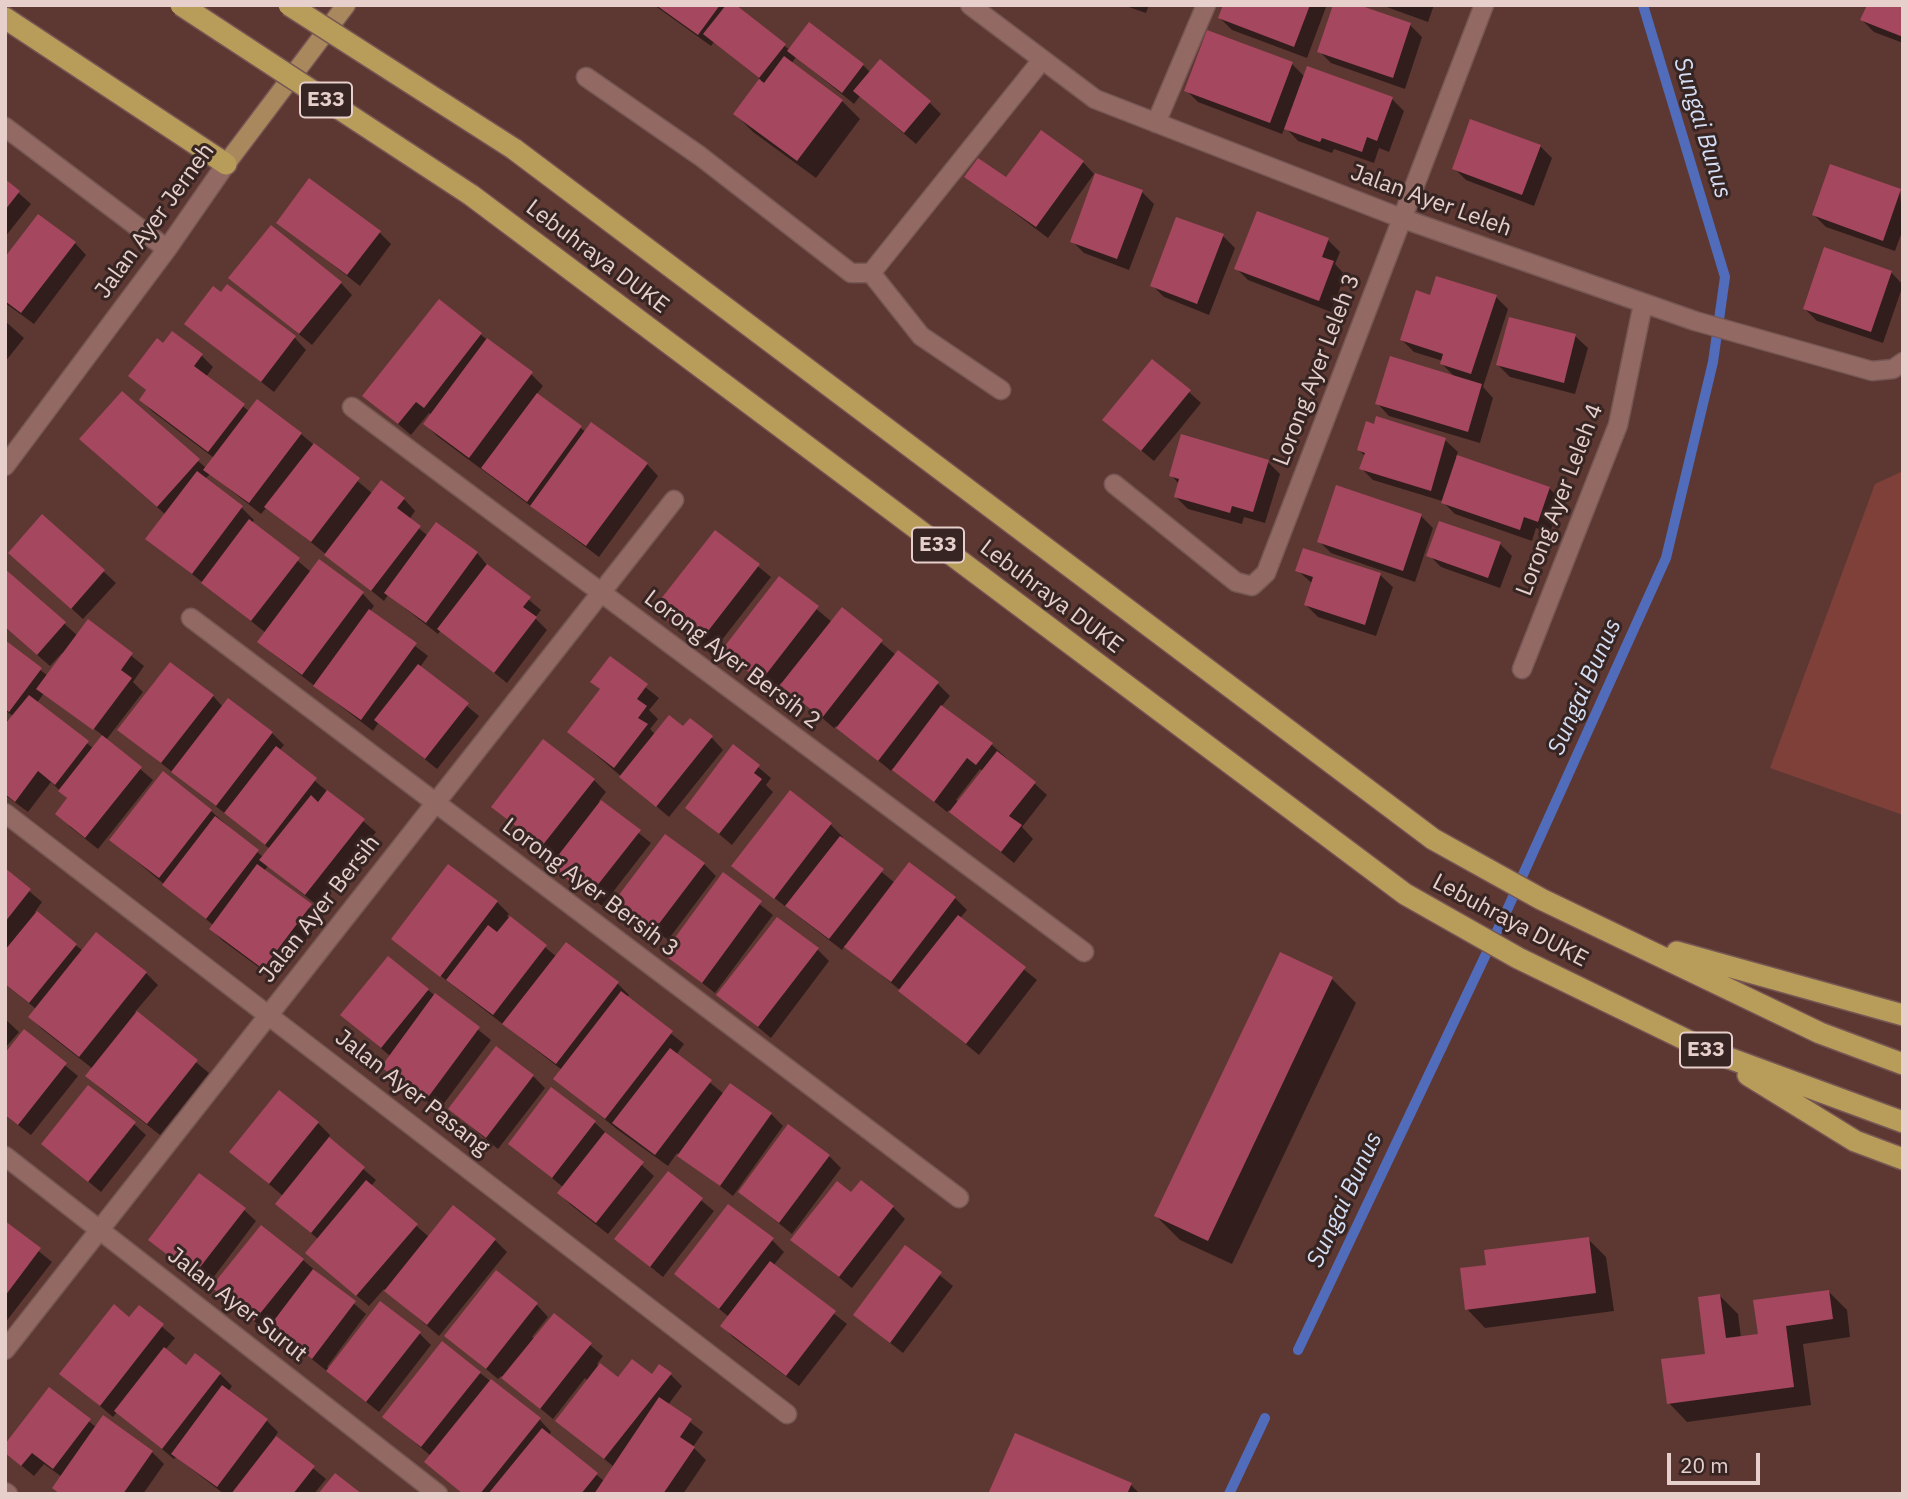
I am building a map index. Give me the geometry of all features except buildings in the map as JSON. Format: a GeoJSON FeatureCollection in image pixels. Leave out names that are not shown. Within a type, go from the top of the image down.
{"type":"FeatureCollection","features":[{"type":"Feature","properties":{"kind":"highway","name":"Lebuhraya DUKE"},"geometry":{"type":"LineString","coordinates":[[181,5],[471,195],[1405,894],[1518,958],[1707,1051],[1903,1122]]}},
{"type":"Feature","properties":{"kind":"highway","name":"Lebuhraya DUKE"},"geometry":{"type":"LineString","coordinates":[[289,5],[514,149],[1433,839],[1541,899],[1821,1033],[1903,1064]]}},
{"type":"Feature","properties":{"kind":"highway"},"geometry":{"type":"LineString","coordinates":[[5,18],[226,164]]}},
{"type":"Feature","properties":{"kind":"highway"},"geometry":{"type":"LineString","coordinates":[[1628,939],[1903,1014]]}},
{"type":"Feature","properties":{"kind":"highway"},"geometry":{"type":"LineString","coordinates":[[1707,1051],[1855,1141],[1903,1158]]}},
{"type":"Feature","properties":{"kind":"main road","name":"Jalan Ayer Jerneh"},"geometry":{"type":"LineString","coordinates":[[226,164],[346,5]]}},
{"type":"Feature","properties":{"kind":"street","name":"Jalan Ayer Leleh"},"geometry":{"type":"LineString","coordinates":[[970,5],[1096,99],[1401,218],[1695,321],[1872,371],[1893,369],[1903,362]]}},
{"type":"Feature","properties":{"kind":"street"},"geometry":{"type":"LineString","coordinates":[[1156,123],[1206,5]]}},
{"type":"Feature","properties":{"kind":"street","name":"Lorong Ayer Leleh 3"},"geometry":{"type":"LineString","coordinates":[[1114,484],[1236,582],[1252,586],[1266,573],[1485,5]]}},
{"type":"Feature","properties":{"kind":"street"},"geometry":{"type":"LineString","coordinates":[[871,273],[1042,60]]}},
{"type":"Feature","properties":{"kind":"street"},"geometry":{"type":"LineString","coordinates":[[586,77],[700,156],[851,273],[871,273]]}},
{"type":"Feature","properties":{"kind":"street"},"geometry":{"type":"LineString","coordinates":[[5,127],[167,249]]}},
{"type":"Feature","properties":{"kind":"street","name":"Jalan Ayer Jerneh"},"geometry":{"type":"LineString","coordinates":[[6,463],[167,249],[226,164]]}},
{"type":"Feature","properties":{"kind":"street"},"geometry":{"type":"LineString","coordinates":[[871,273],[921,336],[1001,390]]}},
{"type":"Feature","properties":{"kind":"street","name":"Lorong Ayer Leleh 4"},"geometry":{"type":"LineString","coordinates":[[1522,669],[1618,425],[1643,304]]}},
{"type":"Feature","properties":{"kind":"street","name":"Lorong Ayer Bersih 2"},"geometry":{"type":"LineString","coordinates":[[352,407],[1084,952]]}},
{"type":"Feature","properties":{"kind":"street","name":"Jalan Ayer Bersih"},"geometry":{"type":"LineString","coordinates":[[5,1350],[674,500]]}},
{"type":"Feature","properties":{"kind":"street","name":"Lorong Ayer Bersih 3"},"geometry":{"type":"LineString","coordinates":[[191,618],[959,1198]]}},
{"type":"Feature","properties":{"kind":"street","name":"Jalan Ayer Pasang"},"geometry":{"type":"LineString","coordinates":[[5,813],[270,1013],[787,1414]]}},
{"type":"Feature","properties":{"kind":"street","name":"Jalan Ayer Surut"},"geometry":{"type":"LineString","coordinates":[[5,1156],[438,1494]]}},
{"type":"Feature","properties":{"kind":"shaded area"},"geometry":{"type":"Polygon","coordinates":[[[1903,471],[1903,815],[1770,768],[1875,484],[1903,471]]]}},
{"type":"Feature","properties":{"kind":"waterway","name":"Sungai Bunus"},"geometry":{"type":"LineString","coordinates":[[1298,1350],[1507,910],[1666,558],[1713,362],[1725,277],[1643,5]]}},
{"type":"Feature","properties":{"kind":"waterway","name":"Sungai Bunus"},"geometry":{"type":"LineString","coordinates":[[1229,1494],[1265,1418]]}}]}
